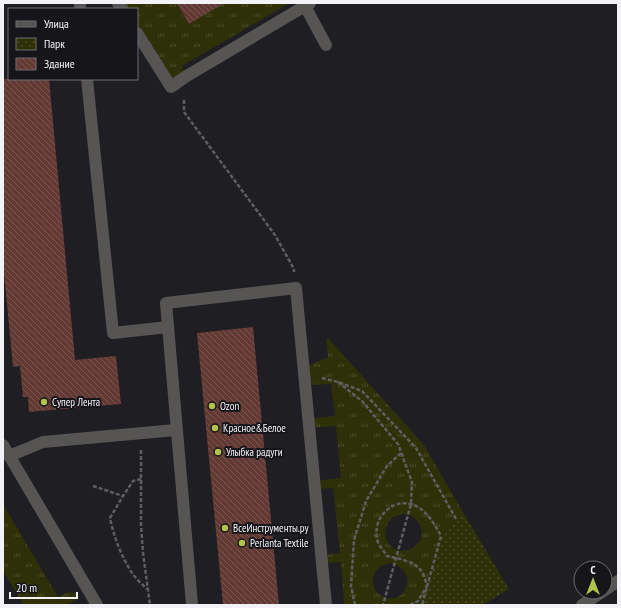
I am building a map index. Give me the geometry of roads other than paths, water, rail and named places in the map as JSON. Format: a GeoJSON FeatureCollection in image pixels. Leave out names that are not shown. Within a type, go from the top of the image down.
{"type":"FeatureCollection","features":[{"type":"Feature","properties":{"kind":"street"},"geometry":{"type":"LineString","coordinates":[[138,35],[172,87],[185,77],[308,4],[326,45]]}},
{"type":"Feature","properties":{"kind":"street"},"geometry":{"type":"LineString","coordinates":[[87,80],[113,334],[168,327]]}},
{"type":"Feature","properties":{"kind":"street"},"geometry":{"type":"LineString","coordinates":[[192,605],[166,303],[296,288],[326,605]]}},
{"type":"Feature","properties":{"kind":"street"},"geometry":{"type":"LineString","coordinates":[[10,456],[43,442],[176,430]]}},
{"type":"Feature","properties":{"kind":"street"},"geometry":{"type":"LineString","coordinates":[[3,445],[97,605]]}},
{"type":"Feature","properties":{"kind":"place","name":"Супер Лента"},"geometry":{"type":"Point","coordinates":[44,402]}},
{"type":"Feature","properties":{"kind":"place","name":"Ozon"},"geometry":{"type":"Point","coordinates":[212,406]}},
{"type":"Feature","properties":{"kind":"place","name":"Красное&Белое"},"geometry":{"type":"Point","coordinates":[215,428]}},
{"type":"Feature","properties":{"kind":"place","name":"Улыбка радуги"},"geometry":{"type":"Point","coordinates":[218,452]}},
{"type":"Feature","properties":{"kind":"place","name":"ВсеИнструменты.ру"},"geometry":{"type":"Point","coordinates":[225,528]}},
{"type":"Feature","properties":{"kind":"place","name":"Perlanta Textile"},"geometry":{"type":"Point","coordinates":[242,543]}}]}
